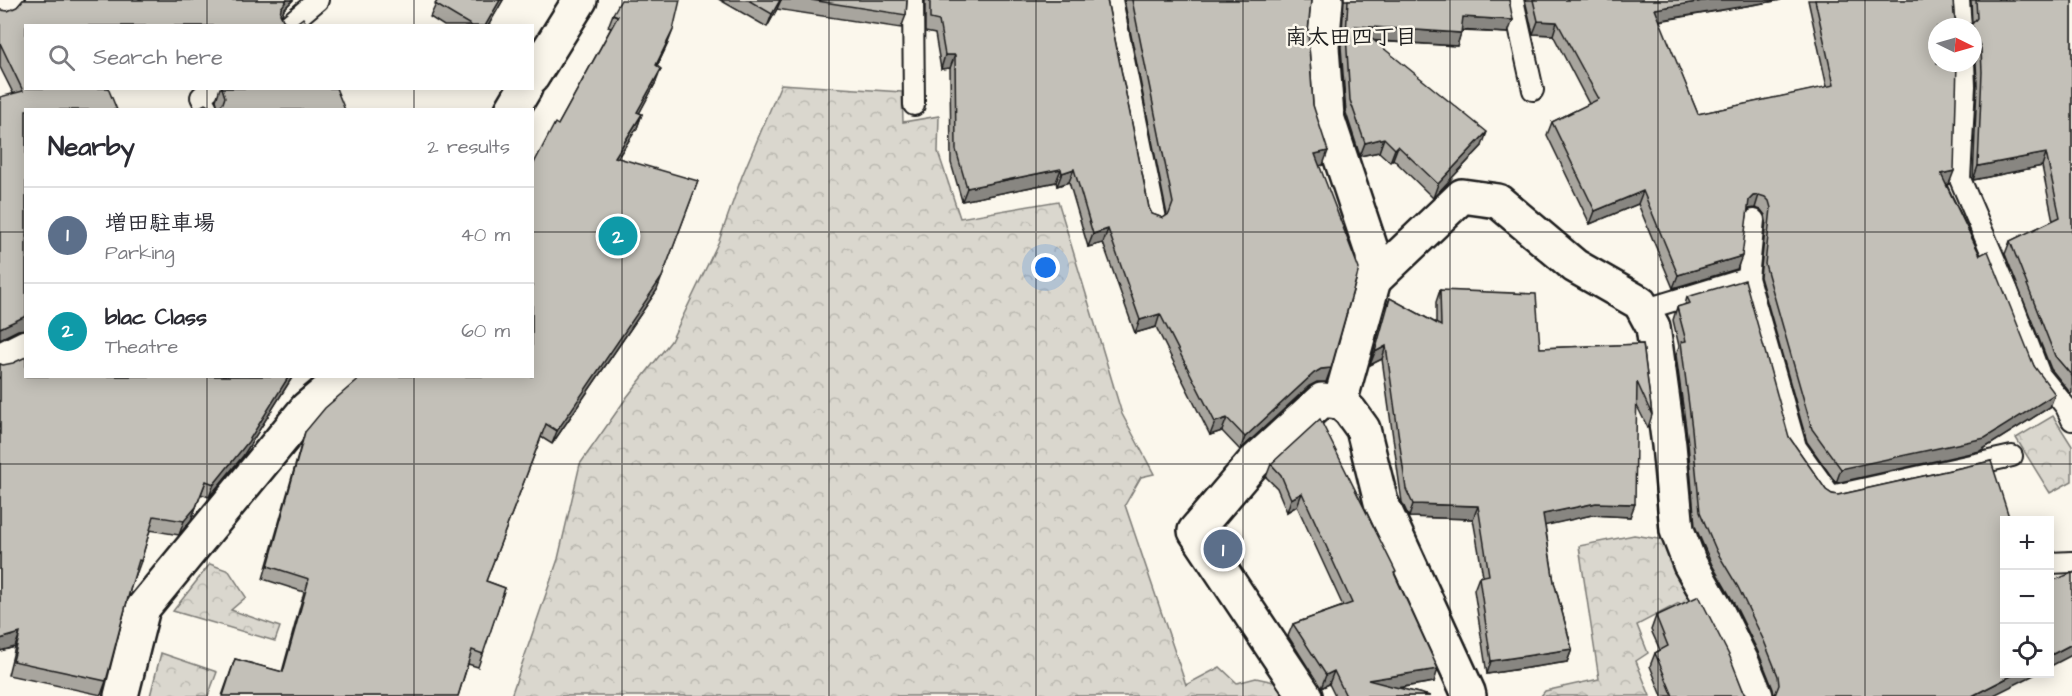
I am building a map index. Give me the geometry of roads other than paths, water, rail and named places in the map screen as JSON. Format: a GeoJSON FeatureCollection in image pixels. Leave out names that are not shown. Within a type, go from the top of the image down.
{"type":"FeatureCollection","features":[{"type":"Feature","properties":{"kind":"street"},"geometry":{"type":"LineString","coordinates":[[0,6],[8,0]]}},
{"type":"Feature","properties":{"kind":"street"},"geometry":{"type":"LineString","coordinates":[[534,74],[580,0]]}},
{"type":"Feature","properties":{"kind":"street"},"geometry":{"type":"LineString","coordinates":[[1326,0],[1322,47],[1327,117],[1373,255],[1374,280],[1340,402]]}},
{"type":"Feature","properties":{"kind":"street"},"geometry":{"type":"LineString","coordinates":[[513,108],[524,90]]}},
{"type":"Feature","properties":{"kind":"street"},"geometry":{"type":"LineString","coordinates":[[1374,280],[1462,196],[1498,201],[1575,266],[1640,303],[1653,327],[1669,445],[1677,530],[1690,564],[1737,651],[1756,696]]}},
{"type":"Feature","properties":{"kind":"street"},"geometry":{"type":"LineString","coordinates":[[0,360],[24,348]]}},
{"type":"Feature","properties":{"kind":"street"},"geometry":{"type":"LineString","coordinates":[[122,696],[143,608],[307,408],[343,378]]}},
{"type":"Feature","properties":{"kind":"street"},"geometry":{"type":"LineString","coordinates":[[1305,696],[1195,531],[1253,463],[1322,400],[1340,402],[1363,429],[1381,502],[1468,696]]}},
{"type":"Feature","properties":{"kind":"lane"},"geometry":{"type":"LineString","coordinates":[[289,24],[318,0]]}},
{"type":"Feature","properties":{"kind":"lane"},"geometry":{"type":"LineString","coordinates":[[913,0],[914,105]]}},
{"type":"Feature","properties":{"kind":"lane"},"geometry":{"type":"LineString","coordinates":[[1112,0],[1156,219]]}},
{"type":"Feature","properties":{"kind":"lane"},"geometry":{"type":"LineString","coordinates":[[1513,0],[1533,90]]}},
{"type":"Feature","properties":{"kind":"lane"},"geometry":{"type":"LineString","coordinates":[[1959,0],[1960,18]]}},
{"type":"Feature","properties":{"kind":"lane"},"geometry":{"type":"LineString","coordinates":[[1964,72],[1960,179],[2008,291],[2040,375],[2066,407],[2072,420]]}},
{"type":"Feature","properties":{"kind":"lane"},"geometry":{"type":"LineString","coordinates":[[207,108],[201,97],[209,90]]}},
{"type":"Feature","properties":{"kind":"lane"},"geometry":{"type":"LineString","coordinates":[[1754,220],[1748,278],[1796,447],[1831,496],[2012,456]]}},
{"type":"Feature","properties":{"kind":"lane"},"geometry":{"type":"LineString","coordinates":[[1643,310],[1748,278]]}},
{"type":"Feature","properties":{"kind":"lane"},"geometry":{"type":"LineString","coordinates":[[2054,563],[2072,562]]}},
{"type":"Feature","properties":{"kind":"place","name":"blac Class"},"geometry":{"type":"Point","coordinates":[618,236]}},
{"type":"Feature","properties":{"kind":"place","name":"増田駐車場"},"geometry":{"type":"Point","coordinates":[1223,549]}},
{"type":"Feature","properties":{"kind":"district","name":"南太田四丁目"},"geometry":{"type":"Point","coordinates":[1351,37]}}]}
